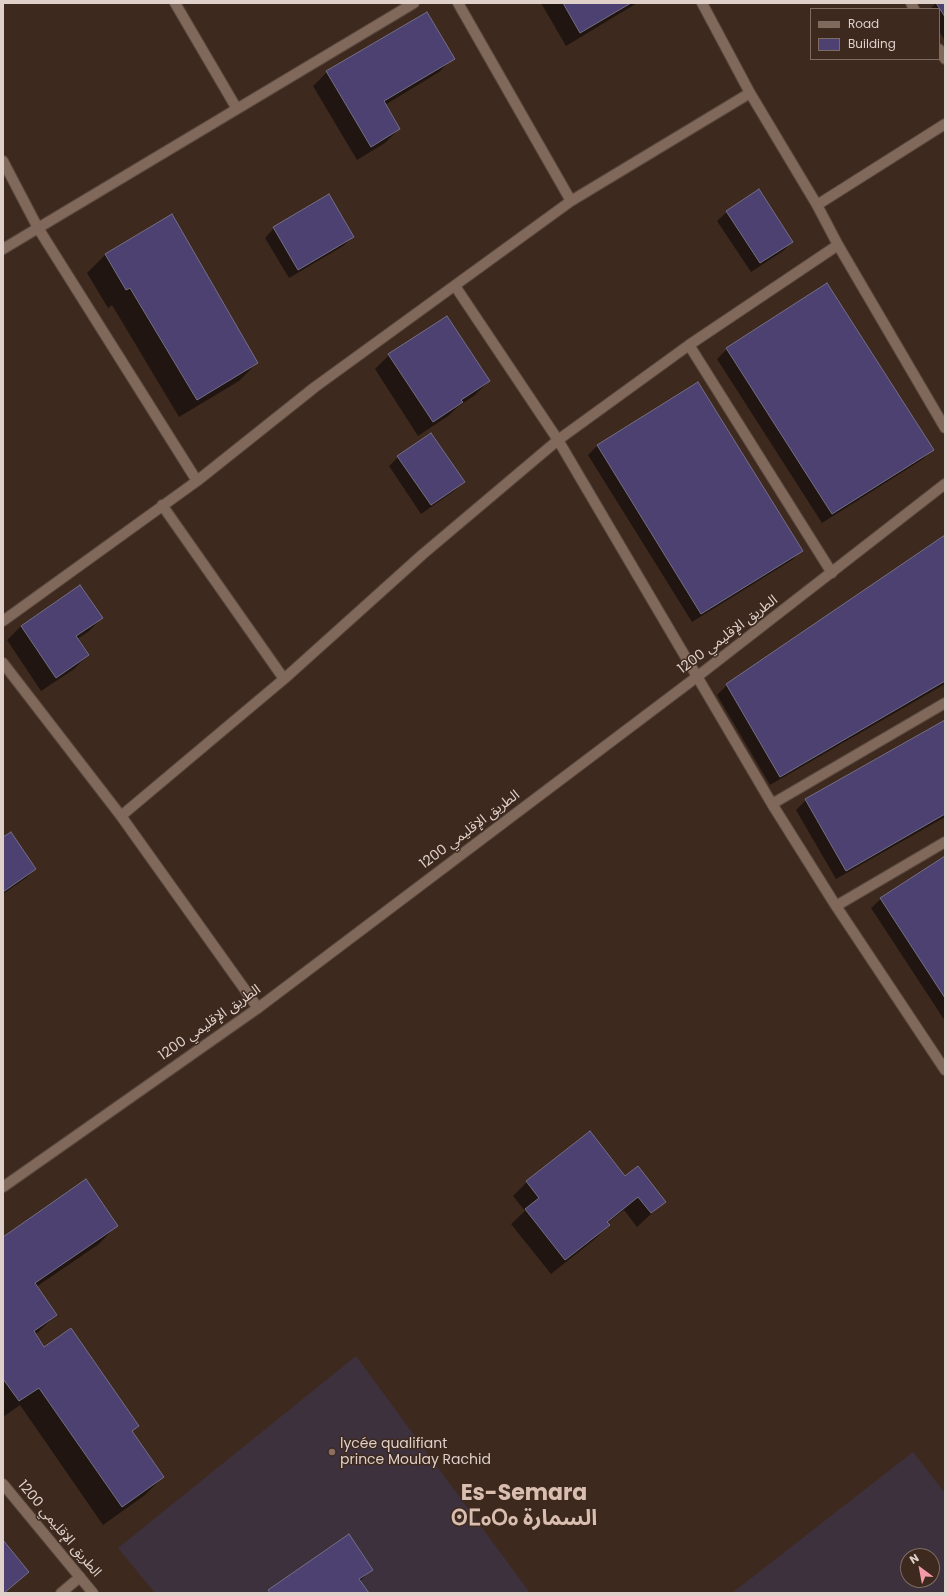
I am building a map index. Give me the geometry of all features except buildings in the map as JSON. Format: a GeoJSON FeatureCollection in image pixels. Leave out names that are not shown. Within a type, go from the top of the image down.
{"type":"FeatureCollection","features":[{"type":"Feature","properties":{"kind":"street"},"geometry":{"type":"LineString","coordinates":[[175,3],[237,109]]}},
{"type":"Feature","properties":{"kind":"street"},"geometry":{"type":"LineString","coordinates":[[3,249],[414,3]]}},
{"type":"Feature","properties":{"kind":"street"},"geometry":{"type":"LineString","coordinates":[[458,3],[571,201]]}},
{"type":"Feature","properties":{"kind":"street"},"geometry":{"type":"LineString","coordinates":[[702,3],[750,93],[817,205],[838,245],[945,428]]}},
{"type":"Feature","properties":{"kind":"street"},"geometry":{"type":"LineString","coordinates":[[3,621],[197,481],[315,388],[571,201],[750,93]]}},
{"type":"Feature","properties":{"kind":"street"},"geometry":{"type":"LineString","coordinates":[[817,205],[945,124]]}},
{"type":"Feature","properties":{"kind":"street"},"geometry":{"type":"LineString","coordinates":[[3,161],[38,228],[197,481]]}},
{"type":"Feature","properties":{"kind":"street"},"geometry":{"type":"LineString","coordinates":[[121,816],[284,679],[424,554],[558,440],[689,345],[838,245]]}},
{"type":"Feature","properties":{"kind":"street"},"geometry":{"type":"LineString","coordinates":[[455,286],[558,440],[772,804],[836,906],[945,1070]]}},
{"type":"Feature","properties":{"kind":"street"},"geometry":{"type":"LineString","coordinates":[[689,345],[832,573]]}},
{"type":"Feature","properties":{"kind":"street","name":"الطريق الإقليمي 1200"},"geometry":{"type":"LineString","coordinates":[[3,1187],[258,1008],[698,676],[945,484]]}},
{"type":"Feature","properties":{"kind":"street"},"geometry":{"type":"LineString","coordinates":[[162,505],[284,679]]}},
{"type":"Feature","properties":{"kind":"street"},"geometry":{"type":"LineString","coordinates":[[3,662],[121,816],[258,1008]]}},
{"type":"Feature","properties":{"kind":"street"},"geometry":{"type":"LineString","coordinates":[[772,804],[945,703]]}},
{"type":"Feature","properties":{"kind":"street"},"geometry":{"type":"LineString","coordinates":[[836,906],[945,842]]}},
{"type":"Feature","properties":{"kind":"street","name":"الطريق الإقليمي 1200"},"geometry":{"type":"LineString","coordinates":[[3,1484],[93,1593]]}},
{"type":"Feature","properties":{"kind":"street"},"geometry":{"type":"LineString","coordinates":[[61,1593],[80,1577]]}},
{"type":"Feature","properties":{"kind":"shaded area","name":"lycée qualifiant prince Moulay Rachid"},"geometry":{"type":"Polygon","coordinates":[[[356,1356],[530,1593],[155,1593],[118,1548],[356,1356]]]}},
{"type":"Feature","properties":{"kind":"shaded area"},"geometry":{"type":"Polygon","coordinates":[[[913,1452],[945,1493],[945,1593],[732,1593],[913,1452]]]}},
{"type":"Feature","properties":{"kind":"place","name":"lycée qualifiant prince Moulay Rachid"},"geometry":{"type":"Point","coordinates":[332,1452]}},
{"type":"Feature","properties":{"kind":"district","name":"Es-Semara ⵙⵎⴰⵔⴰ السمارة"},"geometry":{"type":"Point","coordinates":[524,1506]}}]}
